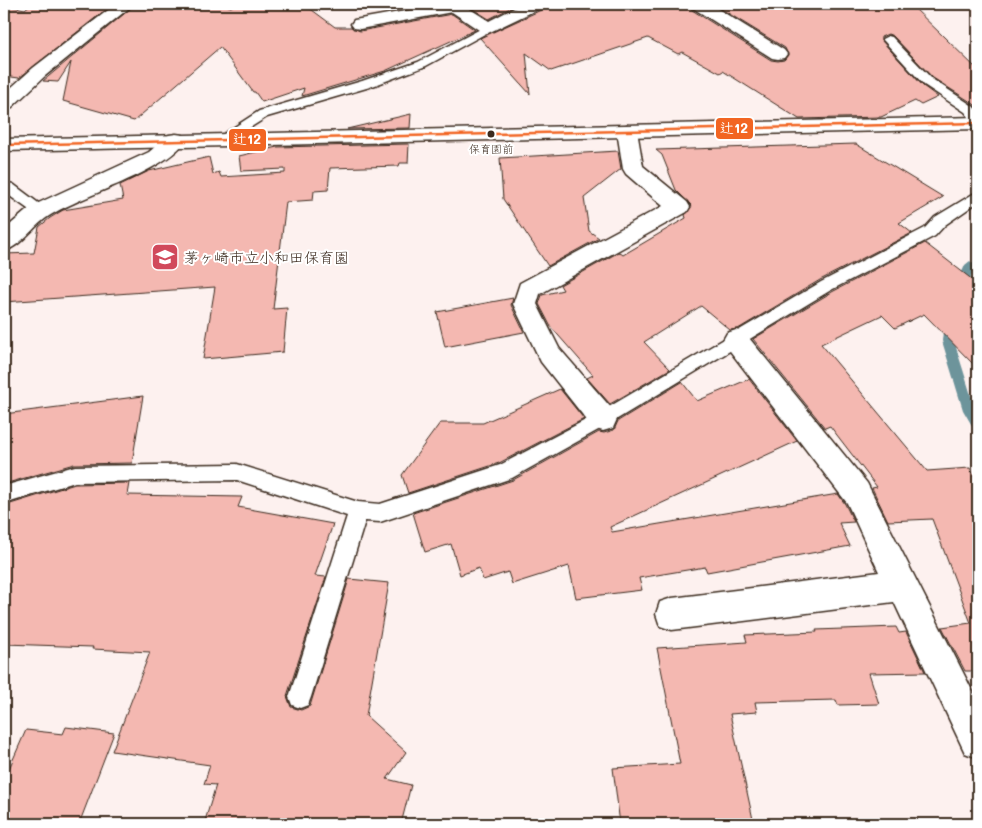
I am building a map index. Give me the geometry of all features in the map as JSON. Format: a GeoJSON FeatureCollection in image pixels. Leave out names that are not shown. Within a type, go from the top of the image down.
{"type":"FeatureCollection","features":[{"type":"Feature","properties":{"kind":"street"},"geometry":{"type":"LineString","coordinates":[[4,104],[40,72],[126,4]]}},
{"type":"Feature","properties":{"kind":"street"},"geometry":{"type":"LineString","coordinates":[[360,24],[454,5],[488,28],[534,4]]}},
{"type":"Feature","properties":{"kind":"street"},"geometry":{"type":"LineString","coordinates":[[699,4],[778,54]]}},
{"type":"Feature","properties":{"kind":"street"},"geometry":{"type":"LineString","coordinates":[[4,145],[978,122]]}},
{"type":"Feature","properties":{"kind":"street"},"geometry":{"type":"LineString","coordinates":[[602,419],[550,355],[524,304],[530,289],[680,208],[633,169],[627,131]]}},
{"type":"Feature","properties":{"kind":"street"},"geometry":{"type":"LineString","coordinates":[[4,243],[40,210],[156,157],[176,140]]}},
{"type":"Feature","properties":{"kind":"street"},"geometry":{"type":"LineString","coordinates":[[736,340],[857,493],[978,740]]}},
{"type":"Feature","properties":{"kind":"street"},"geometry":{"type":"LineString","coordinates":[[672,614],[902,584]]}},
{"type":"Feature","properties":{"kind":"lane"},"geometry":{"type":"LineString","coordinates":[[222,139],[262,114],[366,84],[422,64],[488,28]]}},
{"type":"Feature","properties":{"kind":"lane"},"geometry":{"type":"LineString","coordinates":[[888,39],[928,82],[969,109],[978,122]]}},
{"type":"Feature","properties":{"kind":"lane"},"geometry":{"type":"LineString","coordinates":[[4,187],[8,187],[40,210]]}},
{"type":"Feature","properties":{"kind":"lane"},"geometry":{"type":"LineString","coordinates":[[4,495],[75,474],[237,472],[358,511],[380,513],[505,472],[602,419],[826,286],[930,232],[940,221],[978,196]]}},
{"type":"Feature","properties":{"kind":"lane"},"geometry":{"type":"LineString","coordinates":[[300,697],[358,511]]}},
{"type":"Feature","properties":{"kind":"building"},"geometry":{"type":"Polygon","coordinates":[[[31,4],[113,4],[19,78],[4,76],[4,5],[25,9],[31,4]]]}},
{"type":"Feature","properties":{"kind":"building"},"geometry":{"type":"Polygon","coordinates":[[[136,4],[223,4],[231,7],[235,4],[304,4],[335,27],[351,27],[360,31],[452,14],[475,30],[385,71],[302,96],[304,88],[262,102],[220,47],[134,121],[63,101],[71,62],[58,82],[43,81],[136,4]]]}},
{"type":"Feature","properties":{"kind":"building"},"geometry":{"type":"Polygon","coordinates":[[[465,4],[518,4],[489,19],[465,4]]]}},
{"type":"Feature","properties":{"kind":"building"},"geometry":{"type":"Polygon","coordinates":[[[544,4],[586,4],[591,8],[600,4],[689,4],[692,10],[771,60],[778,61],[784,60],[788,55],[785,48],[713,4],[910,4],[978,70],[978,109],[974,104],[933,78],[893,36],[888,34],[881,37],[881,40],[923,86],[938,97],[921,105],[915,101],[881,117],[799,119],[723,71],[720,73],[682,52],[678,54],[648,38],[551,71],[526,53],[530,94],[480,38],[541,10],[544,4]]]}},
{"type":"Feature","properties":{"kind":"building"},"geometry":{"type":"Polygon","coordinates":[[[411,114],[410,128],[347,129],[411,114]]]}},
{"type":"Feature","properties":{"kind":"building"},"geometry":{"type":"Polygon","coordinates":[[[409,144],[408,163],[400,163],[399,166],[330,168],[328,190],[314,191],[313,200],[286,202],[273,309],[287,308],[283,352],[203,359],[215,287],[4,302],[4,254],[34,253],[39,227],[50,218],[63,210],[123,200],[120,185],[149,171],[209,157],[213,174],[219,172],[221,177],[285,173],[285,169],[241,171],[239,156],[277,147],[409,144]]]}},
{"type":"Feature","properties":{"kind":"building"},"geometry":{"type":"Polygon","coordinates":[[[856,144],[943,197],[899,223],[912,233],[820,280],[738,329],[730,330],[701,306],[644,342],[670,369],[610,404],[587,378],[593,375],[551,327],[539,304],[542,295],[563,290],[560,285],[619,252],[623,255],[686,218],[685,215],[692,206],[676,190],[662,155],[656,150],[856,144]]]}},
{"type":"Feature","properties":{"kind":"building"},"geometry":{"type":"Polygon","coordinates":[[[618,151],[621,169],[584,198],[589,231],[599,238],[548,266],[503,199],[500,158],[618,151]]]}},
{"type":"Feature","properties":{"kind":"building"},"geometry":{"type":"Polygon","coordinates":[[[925,243],[978,284],[978,369],[924,314],[895,328],[882,315],[821,344],[927,471],[970,468],[978,484],[978,671],[965,671],[942,627],[971,623],[932,519],[888,521],[872,488],[877,487],[830,426],[825,428],[753,339],[832,292],[925,243]]]}},
{"type":"Feature","properties":{"kind":"building"},"geometry":{"type":"Polygon","coordinates":[[[513,298],[511,305],[524,332],[445,347],[437,312],[513,298]]]}},
{"type":"Feature","properties":{"kind":"building"},"geometry":{"type":"Polygon","coordinates":[[[749,379],[797,441],[610,527],[612,532],[838,494],[854,522],[839,523],[850,546],[707,572],[705,567],[639,578],[642,590],[576,598],[569,566],[512,584],[508,572],[483,580],[479,568],[460,575],[451,544],[425,552],[413,513],[513,480],[599,432],[604,433],[614,430],[618,421],[682,382],[697,401],[749,379]]]}},
{"type":"Feature","properties":{"kind":"building"},"geometry":{"type":"Polygon","coordinates":[[[560,389],[584,419],[499,463],[408,493],[402,475],[440,423],[483,423],[560,389]]]}},
{"type":"Feature","properties":{"kind":"building"},"geometry":{"type":"Polygon","coordinates":[[[143,396],[132,463],[74,464],[4,484],[4,414],[143,396]]]}},
{"type":"Feature","properties":{"kind":"building"},"geometry":{"type":"Polygon","coordinates":[[[129,483],[127,495],[242,497],[238,507],[333,524],[315,576],[326,577],[287,696],[291,707],[301,710],[310,706],[349,579],[389,583],[366,716],[406,752],[387,779],[411,785],[401,824],[204,824],[216,785],[204,784],[210,765],[112,751],[150,652],[92,649],[93,647],[4,644],[4,506],[75,484],[129,483]]]}},
{"type":"Feature","properties":{"kind":"building"},"geometry":{"type":"Polygon","coordinates":[[[896,627],[899,633],[906,632],[925,672],[869,673],[879,704],[838,705],[836,700],[755,702],[757,712],[730,714],[754,824],[620,824],[613,768],[680,764],[657,648],[747,642],[745,635],[896,627]]]}},
{"type":"Feature","properties":{"kind":"building"},"geometry":{"type":"Polygon","coordinates":[[[66,727],[114,733],[79,824],[4,824],[4,780],[26,730],[63,734],[66,727]]]}},
{"type":"Feature","properties":{"kind":"waterway"},"geometry":{"type":"LineString","coordinates":[[960,291],[970,265]]}},
{"type":"Feature","properties":{"kind":"waterway"},"geometry":{"type":"LineString","coordinates":[[950,322],[948,341],[969,410],[978,425]]}},
{"type":"Feature","properties":{"kind":"transit line","name":"辻12"},"geometry":{"type":"LineString","coordinates":[[4,145],[978,123]]}},
{"type":"Feature","properties":{"kind":"place","name":"保育園前"},"geometry":{"type":"Point","coordinates":[491,134]}},
{"type":"Feature","properties":{"kind":"place","name":"茅ヶ崎市立小和田保育園"},"geometry":{"type":"Point","coordinates":[165,257]}}]}
